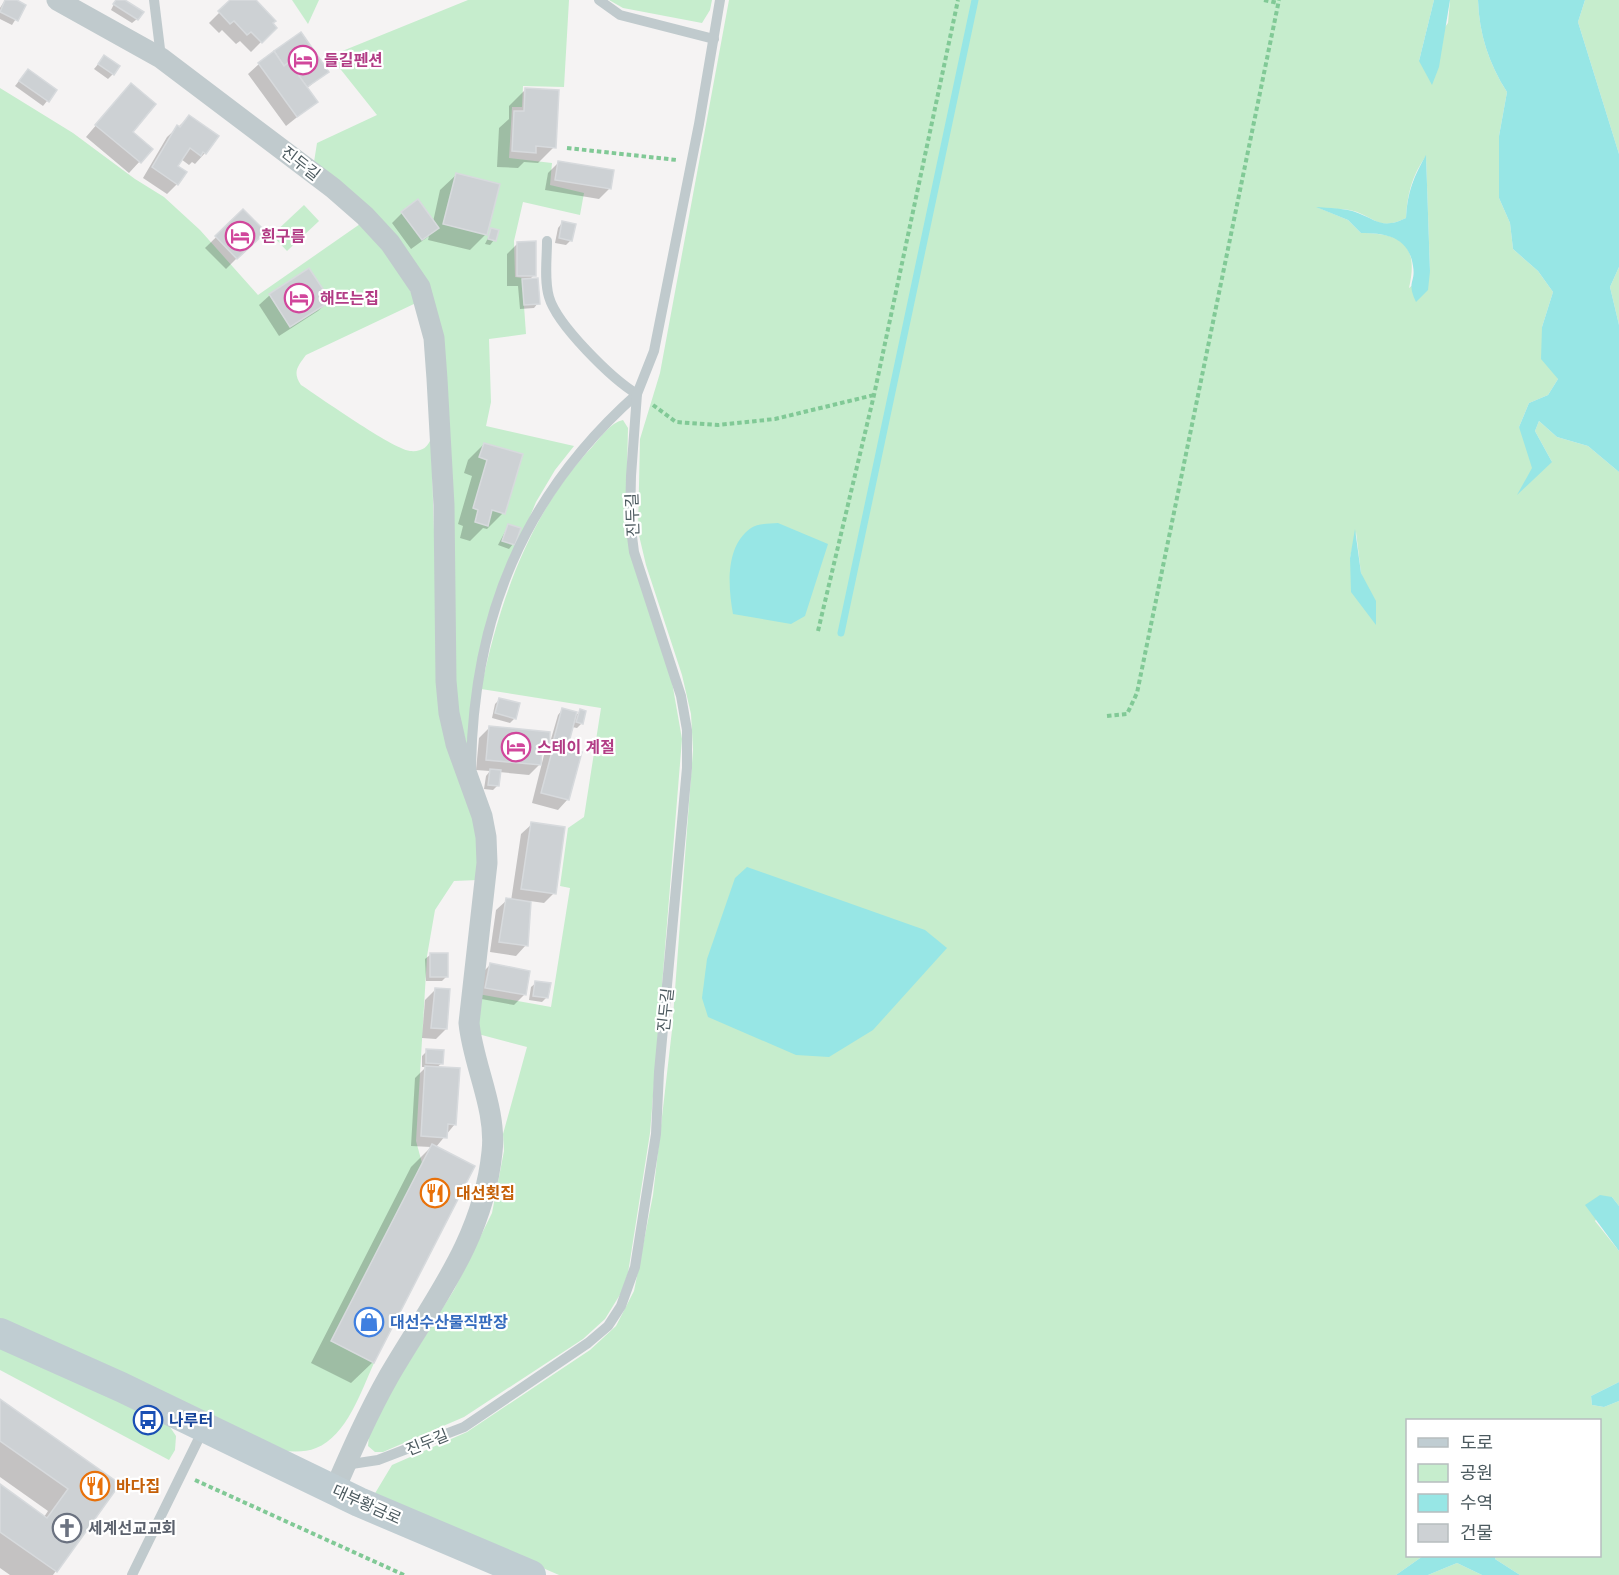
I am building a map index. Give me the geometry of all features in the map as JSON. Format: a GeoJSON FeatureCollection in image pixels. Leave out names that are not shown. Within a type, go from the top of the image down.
{"type":"FeatureCollection","features":[{"type":"Feature","properties":{"kind":"main road","name":"대부황금로"},"geometry":{"type":"LineString","coordinates":[[0,1333],[205,1427],[340,1478],[531,1575]]}},
{"type":"Feature","properties":{"kind":"street","name":"진두길"},"geometry":{"type":"LineString","coordinates":[[57,0],[161,58],[202,86],[365,216],[406,263],[420,287],[434,338],[444,505],[448,702],[456,744],[486,837],[485,883],[469,1023],[471,1043],[492,1135],[486,1188],[472,1235],[444,1289],[379,1395],[340,1478]]}},
{"type":"Feature","properties":{"kind":"lane"},"geometry":{"type":"LineString","coordinates":[[154,0],[161,58]]}},
{"type":"Feature","properties":{"kind":"lane"},"geometry":{"type":"LineString","coordinates":[[599,0],[620,15],[714,39]]}},
{"type":"Feature","properties":{"kind":"lane","name":"진두길"},"geometry":{"type":"LineString","coordinates":[[340,1478],[378,1460],[464,1427],[588,1343],[608,1326],[621,1306],[634,1267],[656,1134],[659,1072],[687,768],[687,730],[681,696],[634,552],[630,521],[637,394],[654,351],[692,162],[720,0]]}},
{"type":"Feature","properties":{"kind":"lane"},"geometry":{"type":"LineString","coordinates":[[547,241],[547,285],[554,309],[602,366],[621,385],[637,394]]}},
{"type":"Feature","properties":{"kind":"lane","name":"진두길"},"geometry":{"type":"LineString","coordinates":[[470,787],[473,719],[481,655],[505,582],[546,496],[584,446],[637,394]]}},
{"type":"Feature","properties":{"kind":"lane"},"geometry":{"type":"LineString","coordinates":[[132,1575],[205,1427]]}},
{"type":"Feature","properties":{"kind":"path"},"geometry":{"type":"LineString","coordinates":[[818,631],[874,395],[958,0]]}},
{"type":"Feature","properties":{"kind":"path"},"geometry":{"type":"LineString","coordinates":[[1107,716],[1127,714],[1137,693],[1278,2],[1264,0]]}},
{"type":"Feature","properties":{"kind":"path"},"geometry":{"type":"LineString","coordinates":[[567,148],[692,162]]}},
{"type":"Feature","properties":{"kind":"path"},"geometry":{"type":"LineString","coordinates":[[637,394],[676,422],[718,425],[775,419],[874,395]]}},
{"type":"Feature","properties":{"kind":"path"},"geometry":{"type":"LineString","coordinates":[[183,1474],[404,1575]]}},
{"type":"Feature","properties":{"kind":"green space"},"geometry":{"type":"Polygon","coordinates":[[[292,0],[319,0],[308,24],[292,0]]]}},
{"type":"Feature","properties":{"kind":"green space"},"geometry":{"type":"Polygon","coordinates":[[[468,0],[569,0],[564,87],[523,86],[522,107],[512,107],[509,158],[552,163],[550,185],[584,193],[580,215],[523,202],[514,241],[515,277],[522,278],[526,334],[489,339],[491,402],[486,426],[574,446],[555,470],[536,502],[487,620],[469,755],[456,702],[431,290],[421,271],[394,236],[314,162],[317,143],[377,115],[330,56],[468,0]]]}},
{"type":"Feature","properties":{"kind":"green space"},"geometry":{"type":"Polygon","coordinates":[[[609,0],[712,0],[710,10],[702,23],[623,8],[609,0]]]}},
{"type":"Feature","properties":{"kind":"green space"},"geometry":{"type":"Polygon","coordinates":[[[729,0],[1434,0],[1419,61],[1448,23],[1450,0],[1478,0],[1480,25],[1486,48],[1507,92],[1499,136],[1499,198],[1510,223],[1513,249],[1538,271],[1553,292],[1542,327],[1558,379],[1548,395],[1529,403],[1519,427],[1552,462],[1535,431],[1539,421],[1557,437],[1588,446],[1619,472],[1619,1206],[1612,1197],[1595,1221],[1619,1251],[1619,1382],[1591,1396],[1592,1405],[1604,1407],[1619,1401],[1619,1575],[1520,1575],[1495,1559],[1496,1557],[1601,1557],[1601,1419],[1406,1419],[1406,1557],[1422,1557],[1396,1575],[559,1575],[374,1495],[392,1465],[467,1432],[590,1350],[616,1326],[634,1291],[653,1195],[672,1030],[693,750],[691,714],[682,675],[646,565],[638,531],[640,439],[660,373],[729,0]],[[1426,156],[1411,186],[1406,218],[1385,224],[1353,211],[1319,208],[1348,220],[1361,233],[1387,236],[1404,244],[1411,261],[1409,288],[1430,271],[1426,156]],[[1356,532],[1350,558],[1376,624],[1361,573],[1356,532]]]}},
{"type":"Feature","properties":{"kind":"green space"},"geometry":{"type":"Polygon","coordinates":[[[1585,0],[1619,0],[1619,154],[1578,22],[1585,0]]]}},
{"type":"Feature","properties":{"kind":"green space"},"geometry":{"type":"Polygon","coordinates":[[[0,88],[73,133],[135,179],[164,197],[200,230],[258,295],[360,224],[392,260],[416,303],[306,355],[299,366],[297,376],[301,385],[372,432],[401,448],[410,451],[421,450],[426,447],[431,438],[436,593],[477,832],[478,880],[454,881],[435,910],[427,956],[416,1141],[422,1163],[331,1341],[374,1363],[345,1423],[327,1442],[312,1450],[279,1451],[0,1319],[0,88]]]}},
{"type":"Feature","properties":{"kind":"green space"},"geometry":{"type":"Polygon","coordinates":[[[304,205],[319,221],[287,251],[272,235],[304,205]]]}},
{"type":"Feature","properties":{"kind":"green space"},"geometry":{"type":"Polygon","coordinates":[[[1619,267],[1619,325],[1610,287],[1619,267]]]}},
{"type":"Feature","properties":{"kind":"green space"},"geometry":{"type":"Polygon","coordinates":[[[623,420],[628,428],[626,517],[672,682],[682,739],[650,1133],[628,1273],[621,1293],[605,1319],[583,1339],[464,1417],[383,1452],[375,1452],[368,1446],[369,1435],[390,1392],[454,1290],[492,1213],[504,1151],[503,1134],[527,1047],[478,1034],[478,994],[551,1007],[570,888],[560,886],[568,828],[584,817],[601,708],[481,689],[488,656],[508,591],[534,529],[570,472],[606,431],[623,420]]]}},
{"type":"Feature","properties":{"kind":"green space"},"geometry":{"type":"Polygon","coordinates":[[[0,1347],[168,1424],[176,1436],[175,1450],[169,1460],[0,1370],[0,1347]]]}},
{"type":"Feature","properties":{"kind":"green space"},"geometry":{"type":"Polygon","coordinates":[[[1457,1563],[1482,1575],[1428,1575],[1457,1563]]]}},
{"type":"Feature","properties":{"kind":"water"},"geometry":{"type":"Polygon","coordinates":[[[1434,0],[1450,0],[1439,67],[1432,85],[1419,61],[1434,0]]]}},
{"type":"Feature","properties":{"kind":"water"},"geometry":{"type":"Polygon","coordinates":[[[1478,0],[1585,0],[1578,22],[1619,154],[1619,267],[1610,287],[1619,325],[1619,472],[1588,446],[1557,437],[1539,421],[1535,431],[1552,462],[1517,495],[1532,468],[1519,427],[1529,403],[1548,395],[1558,379],[1541,359],[1542,327],[1553,292],[1538,271],[1513,249],[1510,223],[1499,198],[1499,136],[1507,92],[1486,48],[1480,25],[1478,0]]]}},
{"type":"Feature","properties":{"kind":"water"},"geometry":{"type":"Polygon","coordinates":[[[1426,155],[1430,271],[1428,290],[1416,302],[1411,286],[1414,272],[1411,256],[1401,243],[1379,234],[1361,233],[1348,220],[1316,207],[1348,210],[1386,223],[1406,218],[1412,185],[1426,155]]]}},
{"type":"Feature","properties":{"kind":"water"},"geometry":{"type":"Polygon","coordinates":[[[778,523],[828,544],[805,616],[791,624],[733,614],[731,603],[730,568],[737,545],[754,526],[778,523]]]}},
{"type":"Feature","properties":{"kind":"water"},"geometry":{"type":"Polygon","coordinates":[[[1355,529],[1361,573],[1376,601],[1376,625],[1351,592],[1350,558],[1355,529]]]}},
{"type":"Feature","properties":{"kind":"water"},"geometry":{"type":"Polygon","coordinates":[[[747,867],[925,930],[947,948],[873,1030],[829,1057],[796,1055],[708,1017],[702,998],[707,959],[735,878],[747,867]]]}},
{"type":"Feature","properties":{"kind":"water"},"geometry":{"type":"Polygon","coordinates":[[[1600,1195],[1612,1197],[1619,1206],[1619,1251],[1585,1205],[1600,1195]]]}},
{"type":"Feature","properties":{"kind":"water"},"geometry":{"type":"Polygon","coordinates":[[[1619,1382],[1619,1401],[1604,1407],[1592,1405],[1591,1396],[1619,1382]]]}},
{"type":"Feature","properties":{"kind":"water"},"geometry":{"type":"Polygon","coordinates":[[[1422,1557],[1496,1557],[1495,1559],[1520,1575],[1482,1575],[1457,1563],[1428,1575],[1396,1575],[1422,1557]]]}},
{"type":"Feature","properties":{"kind":"building"},"geometry":{"type":"Polygon","coordinates":[[[5,0],[17,0],[26,5],[18,21],[0,12],[5,0]]]}},
{"type":"Feature","properties":{"kind":"building"},"geometry":{"type":"Polygon","coordinates":[[[116,0],[125,0],[144,12],[138,20],[113,4],[116,0]]]}},
{"type":"Feature","properties":{"kind":"building"},"geometry":{"type":"Polygon","coordinates":[[[230,0],[256,0],[276,21],[273,23],[277,28],[262,43],[251,32],[247,35],[234,21],[230,24],[218,11],[230,0]]]}},
{"type":"Feature","properties":{"kind":"building"},"geometry":{"type":"Polygon","coordinates":[[[301,32],[329,72],[307,87],[289,62],[284,66],[274,51],[301,32]]]}},
{"type":"Feature","properties":{"kind":"building"},"geometry":{"type":"Polygon","coordinates":[[[274,51],[284,66],[289,62],[318,102],[297,117],[258,63],[274,51]]]}},
{"type":"Feature","properties":{"kind":"building"},"geometry":{"type":"Polygon","coordinates":[[[104,55],[120,66],[114,75],[98,64],[104,55]]]}},
{"type":"Feature","properties":{"kind":"building"},"geometry":{"type":"Polygon","coordinates":[[[28,69],[57,90],[49,102],[19,81],[28,69]]]}},
{"type":"Feature","properties":{"kind":"building"},"geometry":{"type":"Polygon","coordinates":[[[131,83],[156,104],[133,132],[153,149],[141,163],[95,125],[131,83]]]}},
{"type":"Feature","properties":{"kind":"building"},"geometry":{"type":"Polygon","coordinates":[[[525,88],[559,90],[556,148],[536,146],[536,153],[512,151],[514,111],[524,111],[525,88]]]}},
{"type":"Feature","properties":{"kind":"building"},"geometry":{"type":"Polygon","coordinates":[[[189,115],[219,136],[206,154],[203,152],[201,156],[190,148],[178,166],[187,172],[178,185],[152,167],[177,125],[180,127],[189,115]]]}},
{"type":"Feature","properties":{"kind":"building"},"geometry":{"type":"Polygon","coordinates":[[[558,161],[614,170],[611,189],[555,180],[558,161]]]}},
{"type":"Feature","properties":{"kind":"building"},"geometry":{"type":"Polygon","coordinates":[[[456,173],[500,184],[487,235],[443,224],[456,173]]]}},
{"type":"Feature","properties":{"kind":"building"},"geometry":{"type":"Polygon","coordinates":[[[418,199],[439,228],[422,240],[401,212],[418,199]]]}},
{"type":"Feature","properties":{"kind":"building"},"geometry":{"type":"Polygon","coordinates":[[[243,209],[266,232],[237,259],[215,236],[243,209]]]}},
{"type":"Feature","properties":{"kind":"building"},"geometry":{"type":"Polygon","coordinates":[[[562,221],[576,224],[572,241],[559,238],[562,221]]]}},
{"type":"Feature","properties":{"kind":"building"},"geometry":{"type":"Polygon","coordinates":[[[491,228],[499,230],[496,241],[488,239],[491,228]]]}},
{"type":"Feature","properties":{"kind":"building"},"geometry":{"type":"Polygon","coordinates":[[[536,241],[536,276],[517,276],[517,242],[536,241]]]}},
{"type":"Feature","properties":{"kind":"building"},"geometry":{"type":"Polygon","coordinates":[[[309,268],[331,301],[290,327],[269,294],[309,268]]]}},
{"type":"Feature","properties":{"kind":"building"},"geometry":{"type":"Polygon","coordinates":[[[538,278],[540,304],[524,305],[522,279],[538,278]]]}},
{"type":"Feature","properties":{"kind":"building"},"geometry":{"type":"Polygon","coordinates":[[[484,443],[523,454],[505,514],[492,510],[488,526],[475,522],[478,510],[473,508],[487,460],[479,457],[484,443]]]}},
{"type":"Feature","properties":{"kind":"building"},"geometry":{"type":"Polygon","coordinates":[[[508,524],[521,528],[515,545],[502,541],[508,524]]]}},
{"type":"Feature","properties":{"kind":"building"},"geometry":{"type":"Polygon","coordinates":[[[499,698],[520,703],[516,719],[495,713],[499,698]]]}},
{"type":"Feature","properties":{"kind":"building"},"geometry":{"type":"Polygon","coordinates":[[[562,708],[577,712],[568,746],[553,742],[562,708]]]}},
{"type":"Feature","properties":{"kind":"building"},"geometry":{"type":"Polygon","coordinates":[[[580,709],[586,711],[583,724],[576,722],[580,709]]]}},
{"type":"Feature","properties":{"kind":"building"},"geometry":{"type":"Polygon","coordinates":[[[489,726],[550,732],[549,750],[542,749],[541,765],[486,760],[489,726]]]}},
{"type":"Feature","properties":{"kind":"building"},"geometry":{"type":"Polygon","coordinates":[[[554,744],[582,752],[569,800],[541,793],[554,744]]]}},
{"type":"Feature","properties":{"kind":"building"},"geometry":{"type":"Polygon","coordinates":[[[490,769],[501,770],[499,786],[488,785],[490,769]]]}},
{"type":"Feature","properties":{"kind":"building"},"geometry":{"type":"Polygon","coordinates":[[[531,822],[565,827],[556,894],[521,889],[531,822]]]}},
{"type":"Feature","properties":{"kind":"building"},"geometry":{"type":"Polygon","coordinates":[[[506,898],[531,902],[528,946],[499,942],[506,898]]]}},
{"type":"Feature","properties":{"kind":"building"},"geometry":{"type":"Polygon","coordinates":[[[430,953],[448,953],[448,977],[430,977],[430,953]]]}},
{"type":"Feature","properties":{"kind":"building"},"geometry":{"type":"Polygon","coordinates":[[[490,963],[530,971],[526,995],[485,988],[490,963]]]}},
{"type":"Feature","properties":{"kind":"building"},"geometry":{"type":"Polygon","coordinates":[[[535,981],[551,983],[548,998],[533,996],[535,981]]]}},
{"type":"Feature","properties":{"kind":"building"},"geometry":{"type":"Polygon","coordinates":[[[435,988],[450,989],[447,1029],[431,1028],[435,988]]]}},
{"type":"Feature","properties":{"kind":"building"},"geometry":{"type":"Polygon","coordinates":[[[426,1049],[444,1050],[443,1064],[426,1063],[426,1049]]]}},
{"type":"Feature","properties":{"kind":"building"},"geometry":{"type":"Polygon","coordinates":[[[425,1066],[460,1068],[456,1125],[448,1124],[447,1138],[421,1136],[425,1066]]]}},
{"type":"Feature","properties":{"kind":"building"},"geometry":{"type":"Polygon","coordinates":[[[432,1144],[475,1166],[374,1363],[331,1341],[432,1144]]]}},
{"type":"Feature","properties":{"kind":"building"},"geometry":{"type":"Polygon","coordinates":[[[0,1399],[120,1484],[57,1572],[0,1532],[0,1484],[47,1518],[68,1489],[0,1441],[0,1399]]]}},
{"type":"Feature","properties":{"kind":"waterway"},"geometry":{"type":"LineString","coordinates":[[841,633],[975,0]]}},
{"type":"Feature","properties":{"kind":"place","name":"들길펜션"},"geometry":{"type":"Point","coordinates":[303,60]}},
{"type":"Feature","properties":{"kind":"place","name":"흰구름"},"geometry":{"type":"Point","coordinates":[240,236]}},
{"type":"Feature","properties":{"kind":"place","name":"해뜨는집"},"geometry":{"type":"Point","coordinates":[299,298]}},
{"type":"Feature","properties":{"kind":"place","name":"스테이 계절"},"geometry":{"type":"Point","coordinates":[516,747]}},
{"type":"Feature","properties":{"kind":"place","name":"대선횟집"},"geometry":{"type":"Point","coordinates":[435,1193]}},
{"type":"Feature","properties":{"kind":"place","name":"대선수산물직판장"},"geometry":{"type":"Point","coordinates":[369,1322]}},
{"type":"Feature","properties":{"kind":"place","name":"나루터"},"geometry":{"type":"Point","coordinates":[148,1420]}},
{"type":"Feature","properties":{"kind":"place","name":"바다집"},"geometry":{"type":"Point","coordinates":[95,1486]}},
{"type":"Feature","properties":{"kind":"place","name":"세계선교교회"},"geometry":{"type":"Point","coordinates":[67,1528]}}]}
